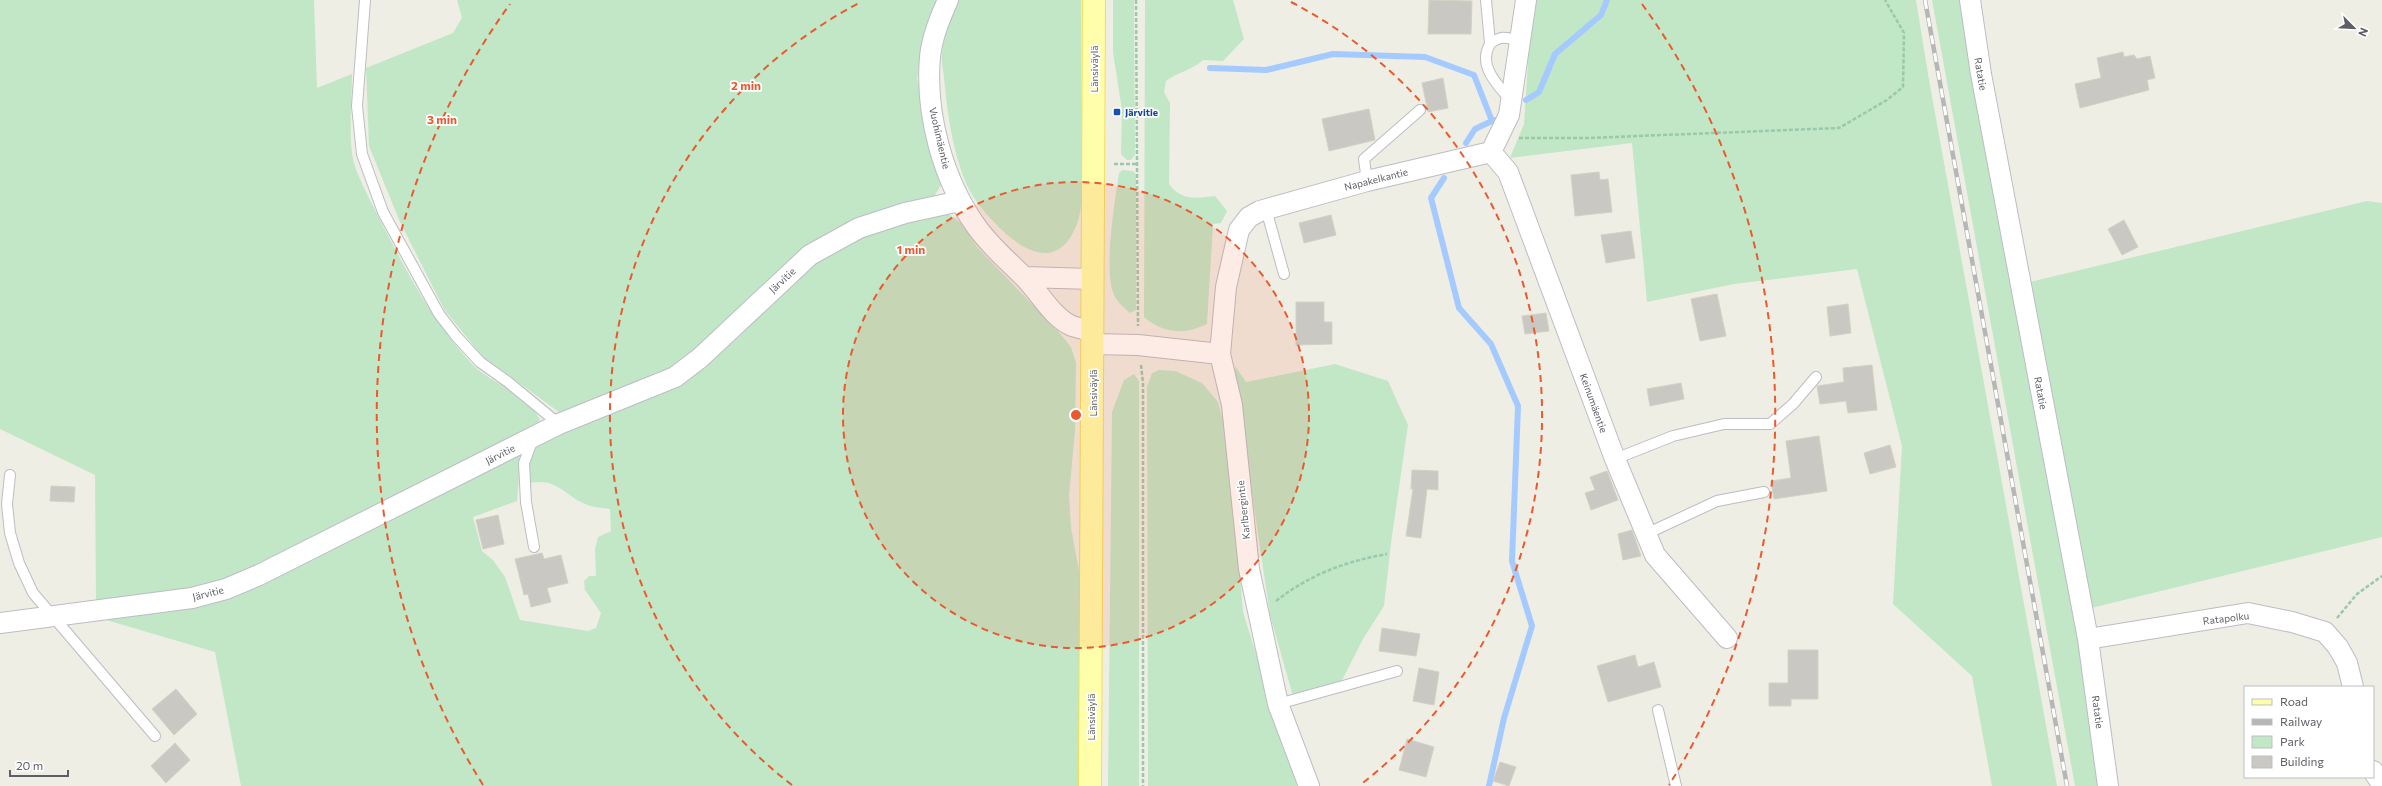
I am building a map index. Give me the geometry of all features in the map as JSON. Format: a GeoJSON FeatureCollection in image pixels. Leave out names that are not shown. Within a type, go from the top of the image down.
{"type":"FeatureCollection","features":[{"type":"Feature","properties":{"kind":"main road","name":"Länsiväylä"},"geometry":{"type":"LineString","coordinates":[[1090,786],[1094,0]]}},
{"type":"Feature","properties":{"kind":"street","name":"Vuohimäentie"},"geometry":{"type":"LineString","coordinates":[[948,0],[937,24],[930,56],[929,87],[936,130],[946,167],[960,201],[976,227],[1000,256],[1024,277],[1059,316],[1093,338]]}},
{"type":"Feature","properties":{"kind":"street"},"geometry":{"type":"LineString","coordinates":[[1495,145],[1509,116],[1526,0]]}},
{"type":"Feature","properties":{"kind":"street","name":"Ratatie"},"geometry":{"type":"LineString","coordinates":[[1970,0],[1981,74],[2088,639],[2110,786]]}},
{"type":"Feature","properties":{"kind":"street","name":"Napakelkantie"},"geometry":{"type":"LineString","coordinates":[[1220,354],[1226,287],[1239,230],[1249,218],[1266,209],[1495,145]]}},
{"type":"Feature","properties":{"kind":"street","name":"Keinumäentie"},"geometry":{"type":"LineString","coordinates":[[1495,145],[1508,172],[1615,459],[1655,555],[1727,638]]}},
{"type":"Feature","properties":{"kind":"street","name":"Järvitie"},"geometry":{"type":"LineString","coordinates":[[0,623],[52,614],[192,598],[226,589],[259,575],[559,424],[675,377],[700,358],[810,255],[859,228],[911,212],[960,201]]}},
{"type":"Feature","properties":{"kind":"street"},"geometry":{"type":"LineString","coordinates":[[1024,277],[1093,279]]}},
{"type":"Feature","properties":{"kind":"street"},"geometry":{"type":"LineString","coordinates":[[1093,338],[1138,345],[1220,354]]}},
{"type":"Feature","properties":{"kind":"street","name":"Karlbergintie"},"geometry":{"type":"LineString","coordinates":[[1220,354],[1232,405],[1249,569],[1278,704],[1309,786]]}},
{"type":"Feature","properties":{"kind":"street","name":"Ratapolku"},"geometry":{"type":"LineString","coordinates":[[2088,639],[2248,613],[2292,622],[2325,632]]}},
{"type":"Feature","properties":{"kind":"street"},"geometry":{"type":"LineString","coordinates":[[2325,632],[2338,647],[2347,663],[2353,686]]}},
{"type":"Feature","properties":{"kind":"street"},"geometry":{"type":"LineString","coordinates":[[2374,772],[2382,784]]}},
{"type":"Feature","properties":{"kind":"lane"},"geometry":{"type":"LineString","coordinates":[[365,0],[357,106],[362,154],[383,212],[439,314],[456,336],[480,362],[508,382],[559,424]]}},
{"type":"Feature","properties":{"kind":"lane"},"geometry":{"type":"LineString","coordinates":[[1486,0],[1490,43],[1486,52],[1486,61],[1491,76],[1511,101]]}},
{"type":"Feature","properties":{"kind":"lane"},"geometry":{"type":"LineString","coordinates":[[1490,43],[1501,38],[1520,40]]}},
{"type":"Feature","properties":{"kind":"lane"},"geometry":{"type":"LineString","coordinates":[[1367,181],[1364,159],[1420,110]]}},
{"type":"Feature","properties":{"kind":"lane"},"geometry":{"type":"LineString","coordinates":[[1266,209],[1284,274]]}},
{"type":"Feature","properties":{"kind":"lane"},"geometry":{"type":"LineString","coordinates":[[1615,459],[1673,436],[1724,424],[1770,424],[1793,404],[1816,377]]}},
{"type":"Feature","properties":{"kind":"lane"},"geometry":{"type":"LineString","coordinates":[[533,437],[524,463],[526,502],[534,547]]}},
{"type":"Feature","properties":{"kind":"lane"},"geometry":{"type":"LineString","coordinates":[[10,475],[7,504],[10,533],[19,563],[33,593],[155,736]]}},
{"type":"Feature","properties":{"kind":"lane"},"geometry":{"type":"LineString","coordinates":[[1646,534],[1717,501],[1764,492]]}},
{"type":"Feature","properties":{"kind":"lane"},"geometry":{"type":"LineString","coordinates":[[1278,704],[1397,671]]}},
{"type":"Feature","properties":{"kind":"lane"},"geometry":{"type":"LineString","coordinates":[[1658,710],[1676,786]]}},
{"type":"Feature","properties":{"kind":"path"},"geometry":{"type":"LineString","coordinates":[[1136,0],[1138,345],[1143,383],[1143,786]]}},
{"type":"Feature","properties":{"kind":"path"},"geometry":{"type":"LineString","coordinates":[[1495,145],[1588,138],[1839,128],[1887,100],[1903,87],[1904,33],[1885,0]]}},
{"type":"Feature","properties":{"kind":"path"},"geometry":{"type":"LineString","coordinates":[[1259,614],[1297,584],[1356,559],[1387,554]]}},
{"type":"Feature","properties":{"kind":"path"},"geometry":{"type":"LineString","coordinates":[[2325,632],[2357,594],[2382,576]]}},
{"type":"Feature","properties":{"kind":"green space"},"geometry":{"type":"Polygon","coordinates":[[[0,0],[314,0],[317,88],[352,74],[351,134],[353,160],[362,183],[386,232],[419,292],[444,330],[458,348],[481,372],[519,396],[535,411],[540,420],[534,431],[216,588],[96,603],[95,475],[0,429],[0,0]]]}},
{"type":"Feature","properties":{"kind":"green space"},"geometry":{"type":"Polygon","coordinates":[[[457,0],[937,0],[924,33],[917,79],[944,180],[932,200],[852,224],[669,373],[563,415],[481,355],[444,309],[400,222],[369,146],[366,68],[453,33],[462,18],[457,0]]]}},
{"type":"Feature","properties":{"kind":"green space"},"geometry":{"type":"Polygon","coordinates":[[[956,0],[1081,0],[1081,207],[1078,221],[1070,237],[1061,247],[1051,252],[1040,253],[1029,249],[1017,243],[1006,234],[982,209],[974,198],[960,168],[951,130],[942,59],[943,46],[949,19],[956,0]]]}},
{"type":"Feature","properties":{"kind":"green space"},"geometry":{"type":"Polygon","coordinates":[[[1113,0],[1134,0],[1135,155],[1131,160],[1127,160],[1121,154],[1122,110],[1113,52],[1113,0]]]}},
{"type":"Feature","properties":{"kind":"green space"},"geometry":{"type":"Polygon","coordinates":[[[1145,0],[1233,0],[1244,39],[1223,61],[1203,60],[1166,81],[1164,92],[1170,103],[1169,184],[1184,196],[1195,198],[1215,196],[1227,211],[1221,223],[1213,224],[1207,324],[1191,330],[1167,330],[1159,327],[1144,317],[1145,0]]]}},
{"type":"Feature","properties":{"kind":"green space"},"geometry":{"type":"Polygon","coordinates":[[[1536,0],[1916,0],[1929,80],[2057,786],[1992,786],[1972,676],[1893,604],[1902,446],[1857,269],[1734,284],[1647,302],[1632,143],[1510,158],[1524,124],[1530,33],[1536,0]]]}},
{"type":"Feature","properties":{"kind":"green space"},"geometry":{"type":"Polygon","coordinates":[[[1932,0],[1968,0],[2037,366],[2102,786],[2075,786],[1932,0]]]}},
{"type":"Feature","properties":{"kind":"green space"},"geometry":{"type":"Polygon","coordinates":[[[1122,170],[1133,171],[1136,174],[1136,310],[1130,313],[1120,304],[1114,295],[1110,267],[1113,216],[1119,173],[1122,170]]]}},
{"type":"Feature","properties":{"kind":"green space"},"geometry":{"type":"Polygon","coordinates":[[[2367,201],[2382,203],[2382,537],[2087,609],[2030,282],[2367,201]]]}},
{"type":"Feature","properties":{"kind":"green space"},"geometry":{"type":"Polygon","coordinates":[[[947,213],[961,223],[977,247],[1058,331],[1071,347],[1076,363],[1075,431],[1069,495],[1071,528],[1080,576],[1079,786],[241,786],[215,652],[96,617],[205,604],[525,446],[520,464],[517,501],[473,517],[482,551],[493,560],[505,577],[520,620],[588,631],[596,628],[601,613],[585,590],[584,581],[589,576],[596,576],[595,549],[598,537],[611,531],[610,509],[585,504],[554,485],[539,482],[530,483],[528,464],[535,444],[672,385],[705,368],[740,336],[810,264],[866,232],[947,213]]]}},
{"type":"Feature","properties":{"kind":"green space"},"geometry":{"type":"Polygon","coordinates":[[[1335,364],[1388,381],[1408,425],[1391,543],[1384,606],[1363,639],[1338,688],[1293,696],[1270,615],[1236,385],[1235,366],[1246,382],[1335,364]]]}},
{"type":"Feature","properties":{"kind":"green space"},"geometry":{"type":"Polygon","coordinates":[[[1159,370],[1175,371],[1202,383],[1218,402],[1224,425],[1234,500],[1243,612],[1297,786],[1148,786],[1147,387],[1152,373],[1159,370]]]}},
{"type":"Feature","properties":{"kind":"green space"},"geometry":{"type":"Polygon","coordinates":[[[1134,374],[1139,381],[1139,786],[1108,786],[1112,412],[1124,380],[1134,374]]]}},
{"type":"Feature","properties":{"kind":"building"},"geometry":{"type":"Polygon","coordinates":[[[1429,0],[1472,1],[1471,34],[1428,34],[1429,0]]]}},
{"type":"Feature","properties":{"kind":"building"},"geometry":{"type":"Polygon","coordinates":[[[2123,52],[2124,57],[2134,55],[2137,59],[2150,56],[2155,78],[2147,80],[2149,90],[2080,108],[2075,84],[2101,78],[2097,58],[2123,52]]]}},
{"type":"Feature","properties":{"kind":"building"},"geometry":{"type":"Polygon","coordinates":[[[1443,78],[1448,108],[1428,112],[1422,83],[1443,78]]]}},
{"type":"Feature","properties":{"kind":"building"},"geometry":{"type":"Polygon","coordinates":[[[1369,109],[1375,140],[1329,151],[1322,119],[1369,109]]]}},
{"type":"Feature","properties":{"kind":"building"},"geometry":{"type":"Polygon","coordinates":[[[1599,172],[1600,180],[1608,179],[1612,212],[1575,216],[1571,175],[1599,172]]]}},
{"type":"Feature","properties":{"kind":"building"},"geometry":{"type":"Polygon","coordinates":[[[1331,215],[1336,235],[1304,243],[1299,223],[1331,215]]]}},
{"type":"Feature","properties":{"kind":"building"},"geometry":{"type":"Polygon","coordinates":[[[2124,220],[2138,247],[2122,255],[2108,229],[2124,220]]]}},
{"type":"Feature","properties":{"kind":"building"},"geometry":{"type":"Polygon","coordinates":[[[1631,231],[1635,258],[1606,263],[1601,235],[1631,231]]]}},
{"type":"Feature","properties":{"kind":"building"},"geometry":{"type":"Polygon","coordinates":[[[1717,294],[1726,336],[1700,341],[1691,299],[1717,294]]]}},
{"type":"Feature","properties":{"kind":"building"},"geometry":{"type":"Polygon","coordinates":[[[1296,302],[1324,302],[1324,322],[1332,322],[1332,344],[1296,345],[1296,302]]]}},
{"type":"Feature","properties":{"kind":"building"},"geometry":{"type":"Polygon","coordinates":[[[1848,304],[1851,333],[1830,336],[1827,307],[1848,304]]]}},
{"type":"Feature","properties":{"kind":"building"},"geometry":{"type":"Polygon","coordinates":[[[1546,313],[1549,331],[1525,334],[1522,316],[1546,313]]]}},
{"type":"Feature","properties":{"kind":"building"},"geometry":{"type":"Polygon","coordinates":[[[1872,365],[1877,410],[1848,413],[1846,401],[1820,404],[1817,386],[1844,382],[1843,368],[1872,365]]]}},
{"type":"Feature","properties":{"kind":"building"},"geometry":{"type":"Polygon","coordinates":[[[1681,383],[1684,399],[1650,406],[1647,389],[1681,383]]]}},
{"type":"Feature","properties":{"kind":"building"},"geometry":{"type":"Polygon","coordinates":[[[1819,436],[1827,491],[1774,499],[1771,481],[1791,478],[1786,441],[1819,436]]]}},
{"type":"Feature","properties":{"kind":"building"},"geometry":{"type":"Polygon","coordinates":[[[1890,445],[1896,467],[1870,474],[1864,453],[1890,445]]]}},
{"type":"Feature","properties":{"kind":"building"},"geometry":{"type":"Polygon","coordinates":[[[1412,470],[1438,471],[1438,490],[1427,489],[1421,538],[1406,536],[1413,489],[1411,489],[1412,470]]]}},
{"type":"Feature","properties":{"kind":"building"},"geometry":{"type":"Polygon","coordinates":[[[1607,471],[1618,500],[1591,510],[1585,493],[1595,490],[1590,477],[1607,471]]]}},
{"type":"Feature","properties":{"kind":"building"},"geometry":{"type":"Polygon","coordinates":[[[51,486],[75,487],[74,502],[50,501],[51,486]]]}},
{"type":"Feature","properties":{"kind":"building"},"geometry":{"type":"Polygon","coordinates":[[[498,515],[504,544],[483,549],[476,520],[498,515]]]}},
{"type":"Feature","properties":{"kind":"building"},"geometry":{"type":"Polygon","coordinates":[[[1632,530],[1641,556],[1623,560],[1618,534],[1632,530]]]}},
{"type":"Feature","properties":{"kind":"building"},"geometry":{"type":"Polygon","coordinates":[[[542,553],[544,559],[561,555],[568,583],[547,588],[551,602],[531,607],[528,594],[524,595],[515,559],[542,553]]]}},
{"type":"Feature","properties":{"kind":"building"},"geometry":{"type":"Polygon","coordinates":[[[1382,628],[1420,634],[1416,656],[1379,651],[1382,628]]]}},
{"type":"Feature","properties":{"kind":"building"},"geometry":{"type":"Polygon","coordinates":[[[1788,650],[1818,650],[1818,699],[1791,699],[1791,706],[1769,706],[1769,683],[1788,683],[1788,650]]]}},
{"type":"Feature","properties":{"kind":"building"},"geometry":{"type":"Polygon","coordinates":[[[1635,655],[1638,667],[1654,662],[1661,687],[1608,702],[1597,666],[1635,655]]]}},
{"type":"Feature","properties":{"kind":"building"},"geometry":{"type":"Polygon","coordinates":[[[1419,668],[1439,672],[1434,705],[1413,701],[1419,668]]]}},
{"type":"Feature","properties":{"kind":"building"},"geometry":{"type":"Polygon","coordinates":[[[176,689],[197,714],[174,735],[152,709],[176,689]]]}},
{"type":"Feature","properties":{"kind":"building"},"geometry":{"type":"Polygon","coordinates":[[[1407,739],[1434,747],[1426,777],[1399,770],[1407,739]]]}},
{"type":"Feature","properties":{"kind":"building"},"geometry":{"type":"Polygon","coordinates":[[[175,743],[190,760],[166,783],[151,766],[175,743]]]}},
{"type":"Feature","properties":{"kind":"building"},"geometry":{"type":"Polygon","coordinates":[[[1500,762],[1516,767],[1509,786],[1493,781],[1500,762]]]}},
{"type":"Feature","properties":{"kind":"waterway"},"geometry":{"type":"LineString","coordinates":[[1526,100],[1539,92],[1555,54],[1601,15],[1607,0]]}},
{"type":"Feature","properties":{"kind":"waterway"},"geometry":{"type":"LineString","coordinates":[[1210,68],[1266,70],[1333,54],[1425,57],[1474,75],[1492,121]]}},
{"type":"Feature","properties":{"kind":"waterway"},"geometry":{"type":"LineString","coordinates":[[1466,143],[1475,129],[1494,120]]}},
{"type":"Feature","properties":{"kind":"waterway"},"geometry":{"type":"LineString","coordinates":[[1444,178],[1431,198],[1459,308],[1491,344],[1518,406],[1512,561],[1532,626],[1504,718],[1489,786]]}},
{"type":"Feature","properties":{"kind":"railway"},"geometry":{"type":"LineString","coordinates":[[1925,0],[2067,786]]}},
{"type":"Feature","properties":{"kind":"place","name":"Järvitie"},"geometry":{"type":"Point","coordinates":[1117,112]}}]}
